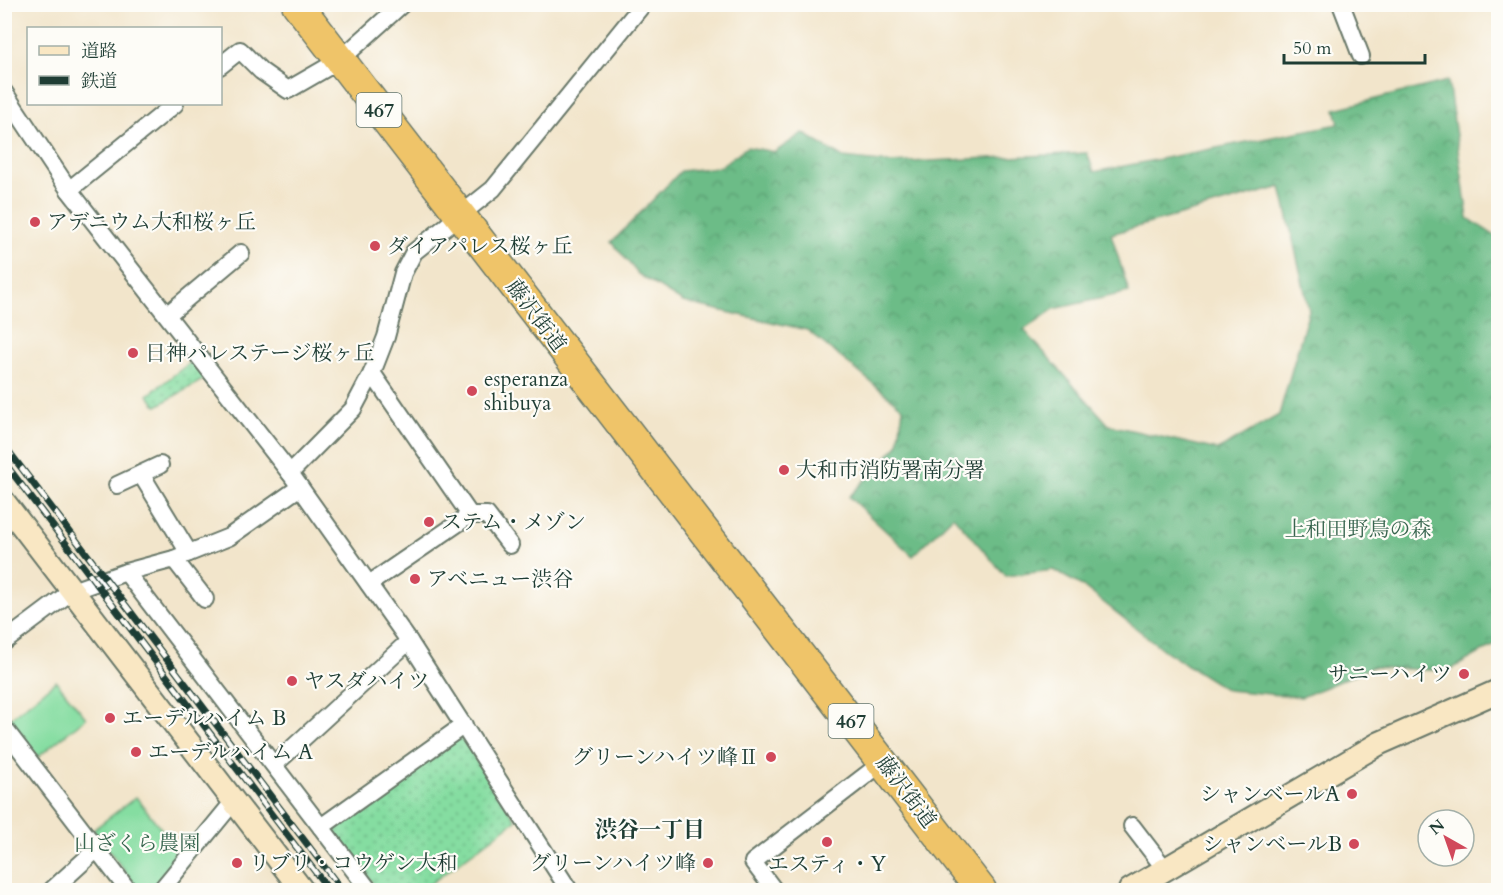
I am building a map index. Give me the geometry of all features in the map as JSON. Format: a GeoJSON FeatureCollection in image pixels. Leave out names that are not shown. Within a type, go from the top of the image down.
{"type":"FeatureCollection","features":[{"type":"Feature","properties":{"kind":"highway","name":"藤沢街道"},"geometry":{"type":"LineString","coordinates":[[297,4],[981,891]]}},
{"type":"Feature","properties":{"kind":"street"},"geometry":{"type":"LineString","coordinates":[[222,64],[240,50],[261,71],[288,90],[340,60],[402,4]]}},
{"type":"Feature","properties":{"kind":"street"},"geometry":{"type":"LineString","coordinates":[[290,472],[353,409],[372,373],[386,337],[403,273],[414,252],[493,189],[643,4]]}},
{"type":"Feature","properties":{"kind":"street"},"geometry":{"type":"LineString","coordinates":[[1341,4],[1361,56]]}},
{"type":"Feature","properties":{"kind":"street"},"geometry":{"type":"LineString","coordinates":[[4,92],[69,190],[290,472],[409,641],[569,891]]}},
{"type":"Feature","properties":{"kind":"street"},"geometry":{"type":"LineString","coordinates":[[69,190],[174,105]]}},
{"type":"Feature","properties":{"kind":"street"},"geometry":{"type":"LineString","coordinates":[[167,315],[241,253]]}},
{"type":"Feature","properties":{"kind":"street"},"geometry":{"type":"LineString","coordinates":[[372,373],[470,515]]}},
{"type":"Feature","properties":{"kind":"street"},"geometry":{"type":"LineString","coordinates":[[117,485],[160,465]]}},
{"type":"Feature","properties":{"kind":"street"},"geometry":{"type":"LineString","coordinates":[[141,474],[205,599]]}},
{"type":"Feature","properties":{"kind":"street"},"geometry":{"type":"LineString","coordinates":[[4,642],[72,591],[182,556],[229,537],[300,487]]}},
{"type":"Feature","properties":{"kind":"street"},"geometry":{"type":"LineString","coordinates":[[4,502],[302,891]]}},
{"type":"Feature","properties":{"kind":"street"},"geometry":{"type":"LineString","coordinates":[[369,584],[470,515],[487,516],[510,545]]}},
{"type":"Feature","properties":{"kind":"street"},"geometry":{"type":"LineString","coordinates":[[126,572],[369,891]]}},
{"type":"Feature","properties":{"kind":"street"},"geometry":{"type":"LineString","coordinates":[[274,765],[409,641]]}},
{"type":"Feature","properties":{"kind":"street"},"geometry":{"type":"LineString","coordinates":[[1130,891],[1380,743],[1498,692]]}},
{"type":"Feature","properties":{"kind":"street"},"geometry":{"type":"LineString","coordinates":[[321,827],[464,724]]}},
{"type":"Feature","properties":{"kind":"street"},"geometry":{"type":"LineString","coordinates":[[4,728],[128,891]]}},
{"type":"Feature","properties":{"kind":"street"},"geometry":{"type":"LineString","coordinates":[[774,891],[753,862],[883,762]]}},
{"type":"Feature","properties":{"kind":"street"},"geometry":{"type":"LineString","coordinates":[[162,891],[234,801]]}},
{"type":"Feature","properties":{"kind":"street"},"geometry":{"type":"LineString","coordinates":[[1132,826],[1165,869]]}},
{"type":"Feature","properties":{"kind":"street"},"geometry":{"type":"LineString","coordinates":[[52,891],[97,849]]}},
{"type":"Feature","properties":{"kind":"green space","name":"上和田野鳥の森"},"geometry":{"type":"Polygon","coordinates":[[[1448,81],[1468,218],[1498,238],[1498,643],[1448,671],[1372,667],[1302,697],[1227,690],[1165,651],[1084,587],[1053,570],[1006,576],[953,516],[913,556],[849,497],[898,445],[903,408],[807,330],[683,302],[638,274],[612,242],[681,171],[719,167],[747,147],[775,152],[803,133],[843,158],[890,163],[1087,153],[1094,172],[1339,124],[1335,109],[1448,81]],[[1281,187],[1111,234],[1129,292],[1054,309],[1024,330],[1109,425],[1218,450],[1279,415],[1309,310],[1281,187]]]}},
{"type":"Feature","properties":{"kind":"green space"},"geometry":{"type":"Polygon","coordinates":[[[192,361],[206,378],[157,406],[148,395],[192,361]]]}},
{"type":"Feature","properties":{"kind":"green space"},"geometry":{"type":"Polygon","coordinates":[[[56,681],[86,718],[38,757],[8,720],[56,681]]]}},
{"type":"Feature","properties":{"kind":"green space"},"geometry":{"type":"Polygon","coordinates":[[[455,738],[463,740],[516,820],[422,890],[378,890],[335,832],[336,824],[455,738]]]}},
{"type":"Feature","properties":{"kind":"green space","name":"山ざくら農園"},"geometry":{"type":"Polygon","coordinates":[[[136,797],[182,855],[153,889],[136,886],[93,830],[136,797]]]}},
{"type":"Feature","properties":{"kind":"railway"},"geometry":{"type":"LineString","coordinates":[[4,445],[342,890]]}},
{"type":"Feature","properties":{"kind":"railway"},"geometry":{"type":"LineString","coordinates":[[4,462],[329,890]]}},
{"type":"Feature","properties":{"kind":"place","name":"アデニウム大和桜ヶ丘"},"geometry":{"type":"Point","coordinates":[35,222]}},
{"type":"Feature","properties":{"kind":"place","name":"ダイアパレス桜ヶ丘"},"geometry":{"type":"Point","coordinates":[375,246]}},
{"type":"Feature","properties":{"kind":"place","name":"日神パレステージ桜ヶ丘"},"geometry":{"type":"Point","coordinates":[133,353]}},
{"type":"Feature","properties":{"kind":"place","name":"esperanza shibuya"},"geometry":{"type":"Point","coordinates":[472,391]}},
{"type":"Feature","properties":{"kind":"place","name":"大和市消防署南分署"},"geometry":{"type":"Point","coordinates":[784,470]}},
{"type":"Feature","properties":{"kind":"place","name":"ステム・メゾン"},"geometry":{"type":"Point","coordinates":[429,522]}},
{"type":"Feature","properties":{"kind":"place","name":"アベニュー渋谷"},"geometry":{"type":"Point","coordinates":[415,579]}},
{"type":"Feature","properties":{"kind":"place","name":"サニーハイツ"},"geometry":{"type":"Point","coordinates":[1464,674]}},
{"type":"Feature","properties":{"kind":"place","name":"ヤスダハイツ"},"geometry":{"type":"Point","coordinates":[292,681]}},
{"type":"Feature","properties":{"kind":"place","name":"エーデルハイム B"},"geometry":{"type":"Point","coordinates":[110,718]}},
{"type":"Feature","properties":{"kind":"place","name":"エーデルハイム A"},"geometry":{"type":"Point","coordinates":[136,752]}},
{"type":"Feature","properties":{"kind":"place","name":"グリーンハイツ峰Ⅱ"},"geometry":{"type":"Point","coordinates":[771,757]}},
{"type":"Feature","properties":{"kind":"place","name":"シャンベールA"},"geometry":{"type":"Point","coordinates":[1352,794]}},
{"type":"Feature","properties":{"kind":"place","name":"エスティ・Y"},"geometry":{"type":"Point","coordinates":[827,842]}},
{"type":"Feature","properties":{"kind":"place","name":"シャンベールB"},"geometry":{"type":"Point","coordinates":[1354,844]}},
{"type":"Feature","properties":{"kind":"place","name":"リブリ・コウゲン大和"},"geometry":{"type":"Point","coordinates":[237,863]}},
{"type":"Feature","properties":{"kind":"place","name":"グリーンハイツ峰"},"geometry":{"type":"Point","coordinates":[708,863]}},
{"type":"Feature","properties":{"kind":"district","name":"渋谷一丁目"},"geometry":{"type":"Point","coordinates":[650,830]}}]}
